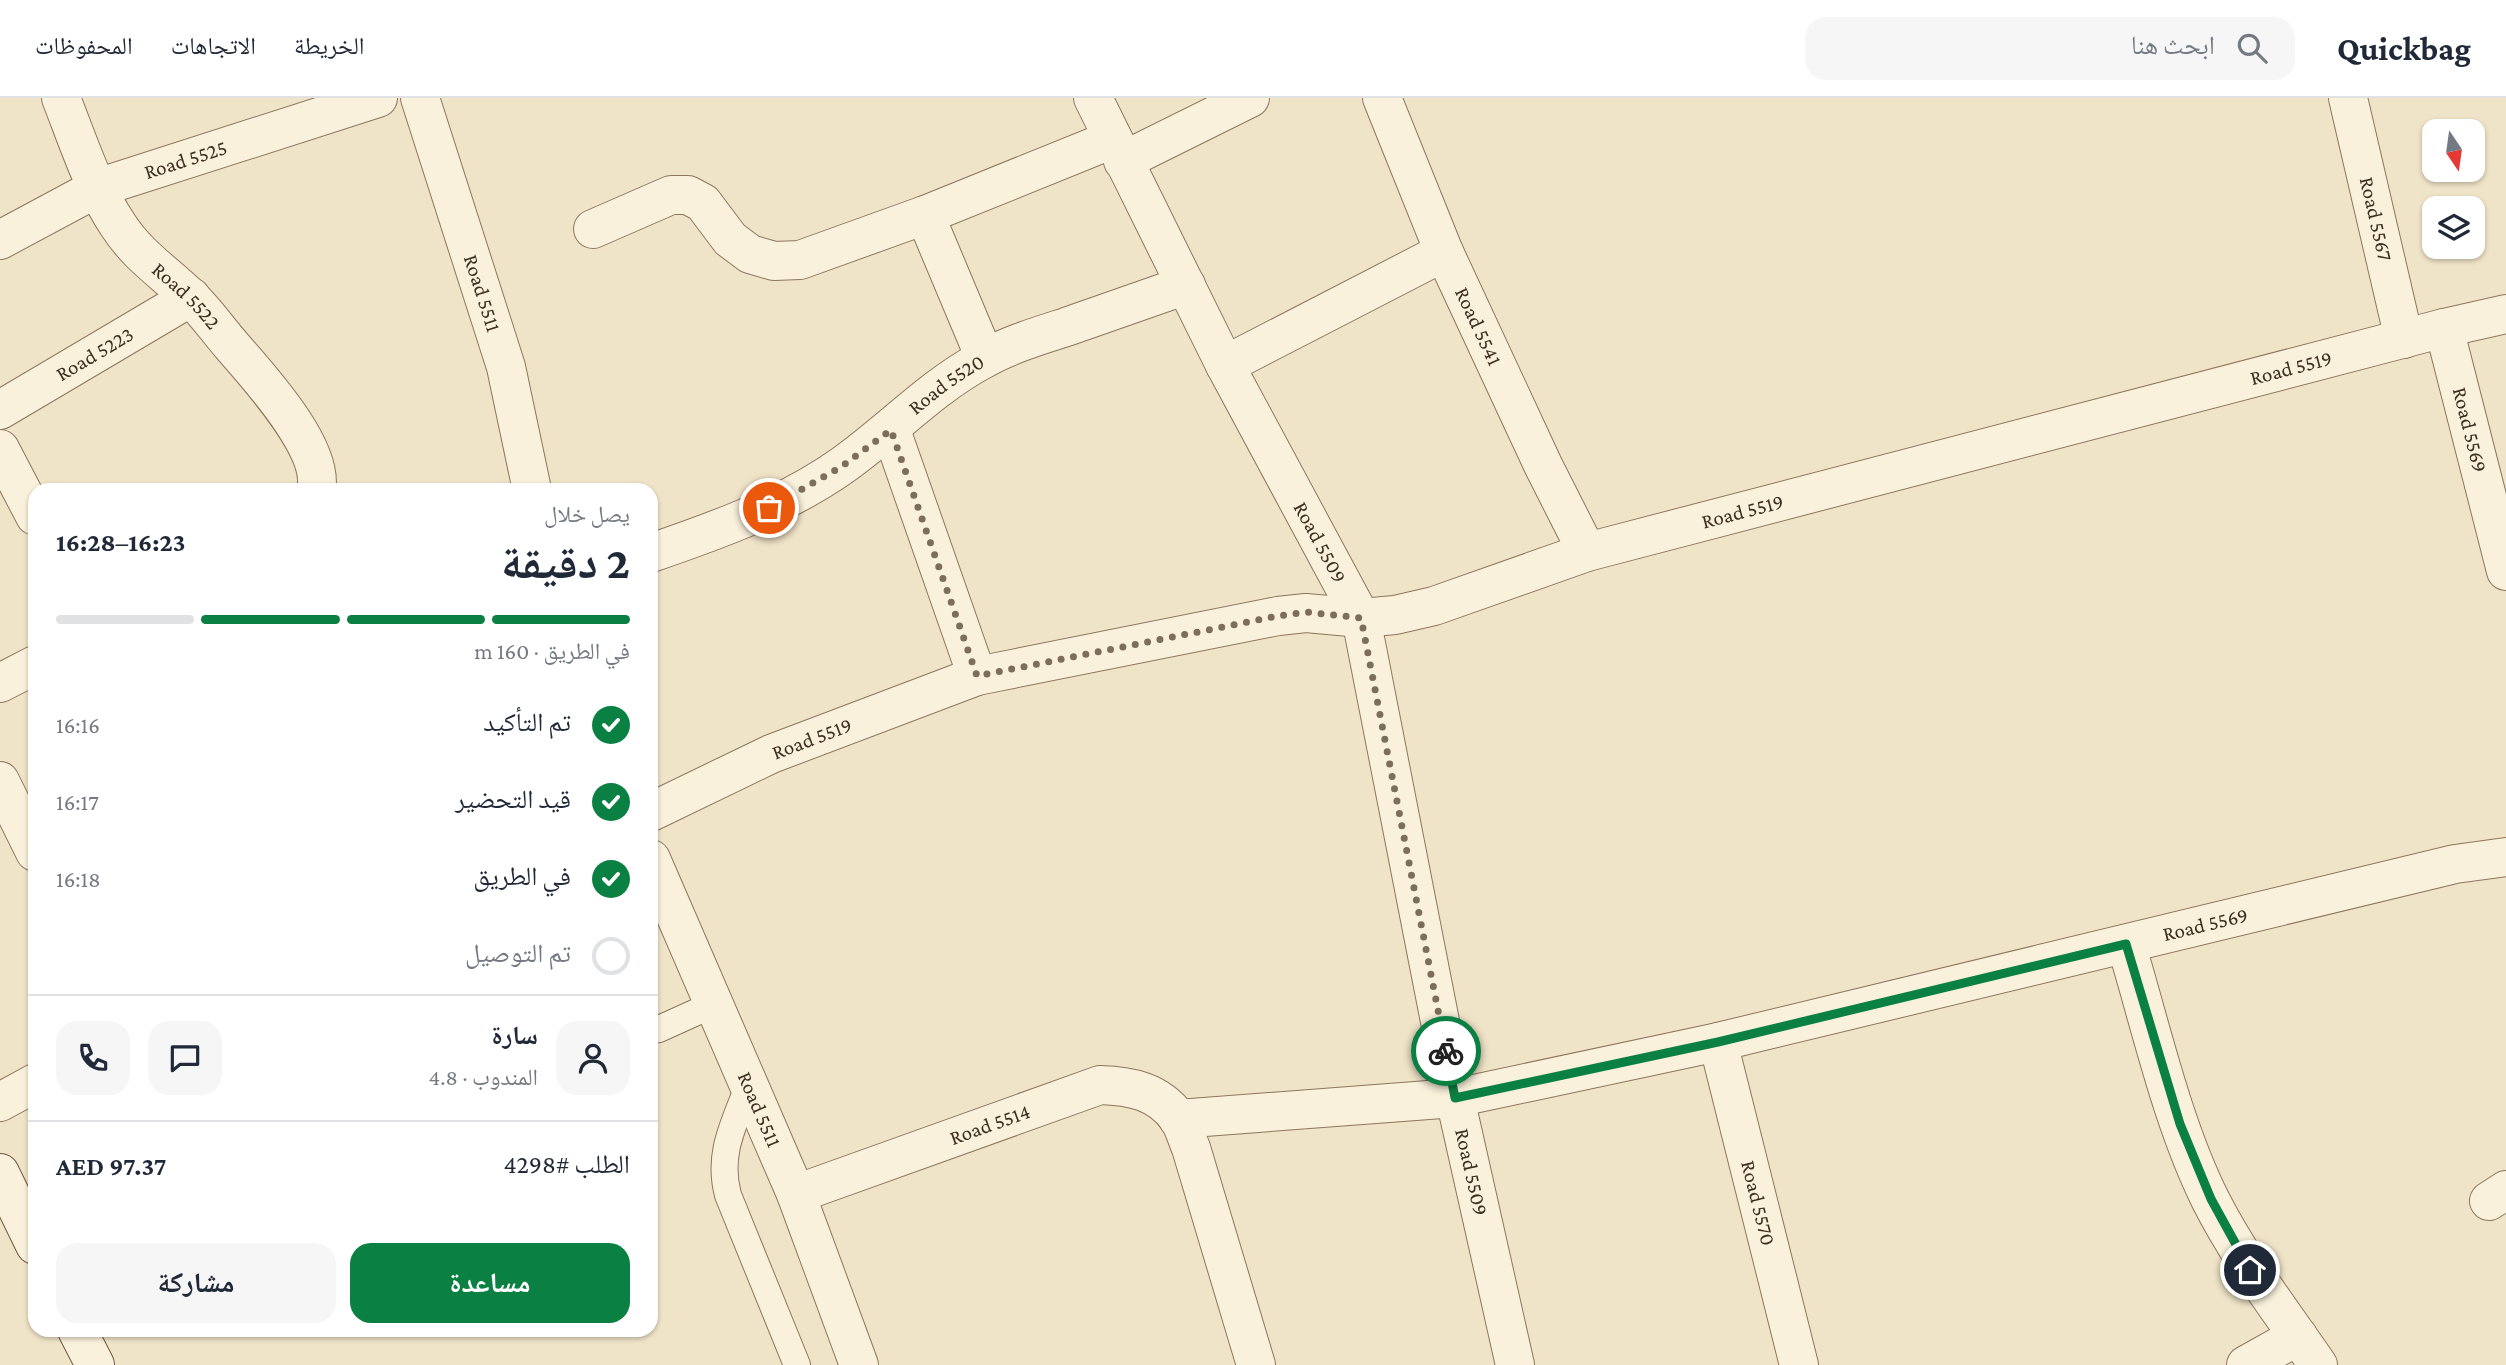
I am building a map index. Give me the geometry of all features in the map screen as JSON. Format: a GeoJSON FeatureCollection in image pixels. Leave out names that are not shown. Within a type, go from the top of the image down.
{"type":"FeatureCollection","features":[{"type":"Feature","properties":{"kind":"street","name":"Road 5522"},"geometry":{"type":"LineString","coordinates":[[61,98],[97,188],[118,226],[142,257],[191,297],[282,405],[306,445],[318,483]]}},
{"type":"Feature","properties":{"kind":"street","name":"Road 5525"},"geometry":{"type":"LineString","coordinates":[[0,240],[97,188],[378,98]]}},
{"type":"Feature","properties":{"kind":"street","name":"Road 5511"},"geometry":{"type":"LineString","coordinates":[[420,98],[506,367],[521,483]]}},
{"type":"Feature","properties":{"kind":"street","name":"Road 5509"},"geometry":{"type":"LineString","coordinates":[[1093,98],[1225,365],[1361,618],[1455,1098],[1515,1365]]}},
{"type":"Feature","properties":{"kind":"street"},"geometry":{"type":"LineString","coordinates":[[593,229],[671,195],[688,195],[703,203],[730,239],[750,254],[774,261],[800,260],[1118,150],[1250,98]]}},
{"type":"Feature","properties":{"kind":"street","name":"Road 5541"},"geometry":{"type":"LineString","coordinates":[[1382,98],[1444,252],[1543,465],[1587,552]]}},
{"type":"Feature","properties":{"kind":"street","name":"Road 5567"},"geometry":{"type":"LineString","coordinates":[[2348,98],[2404,340]]}},
{"type":"Feature","properties":{"kind":"street"},"geometry":{"type":"LineString","coordinates":[[925,215],[985,358]]}},
{"type":"Feature","properties":{"kind":"street"},"geometry":{"type":"LineString","coordinates":[[1225,365],[1444,252]]}},
{"type":"Feature","properties":{"kind":"street","name":"Road 5520"},"geometry":{"type":"LineString","coordinates":[[658,551],[732,525],[788,499],[841,467],[891,430],[919,402],[940,386],[985,358],[1035,337],[1186,285]]}},
{"type":"Feature","properties":{"kind":"street","name":"Road 5223"},"geometry":{"type":"LineString","coordinates":[[0,410],[191,297]]}},
{"type":"Feature","properties":{"kind":"street","name":"Road 5519"},"geometry":{"type":"LineString","coordinates":[[658,809],[771,754],[977,676],[1278,616],[1306,612],[1361,618],[1395,615],[1434,606],[1587,552],[2506,314]]}},
{"type":"Feature","properties":{"kind":"street","name":"Road 5569"},"geometry":{"type":"LineString","coordinates":[[2444,328],[2506,571]]}},
{"type":"Feature","properties":{"kind":"street"},"geometry":{"type":"LineString","coordinates":[[891,430],[977,676]]}},
{"type":"Feature","properties":{"kind":"street"},"geometry":{"type":"LineString","coordinates":[[0,449],[28,503]]}},
{"type":"Feature","properties":{"kind":"street"},"geometry":{"type":"LineString","coordinates":[[0,683],[28,669]]}},
{"type":"Feature","properties":{"kind":"street"},"geometry":{"type":"LineString","coordinates":[[0,781],[28,838]]}},
{"type":"Feature","properties":{"kind":"street","name":"Road 5569"},"geometry":{"type":"LineString","coordinates":[[1455,1098],[1718,1042],[2455,864],[2506,857]]}},
{"type":"Feature","properties":{"kind":"street","name":"Road 5511"},"geometry":{"type":"LineString","coordinates":[[658,876],[796,1194],[859,1365]]}},
{"type":"Feature","properties":{"kind":"street"},"geometry":{"type":"LineString","coordinates":[[2126,944],[2180,1124],[2211,1199],[2250,1270],[2308,1350],[2246,1365]]}},
{"type":"Feature","properties":{"kind":"street","name":"Road 5570"},"geometry":{"type":"LineString","coordinates":[[1718,1042],[1799,1365]]}},
{"type":"Feature","properties":{"kind":"street","name":"Road 5514"},"geometry":{"type":"LineString","coordinates":[[796,1194],[1100,1085],[1130,1086],[1157,1098],[1178,1119],[1191,1148],[1256,1365]]}},
{"type":"Feature","properties":{"kind":"street"},"geometry":{"type":"LineString","coordinates":[[0,1102],[28,1087]]}},
{"type":"Feature","properties":{"kind":"street"},"geometry":{"type":"LineString","coordinates":[[1178,1119],[1455,1098]]}},
{"type":"Feature","properties":{"kind":"street"},"geometry":{"type":"LineString","coordinates":[[0,1173],[28,1231]]}},
{"type":"Feature","properties":{"kind":"street"},"geometry":{"type":"LineString","coordinates":[[81,1337],[95,1365]]}},
{"type":"Feature","properties":{"kind":"lane"},"geometry":{"type":"LineString","coordinates":[[658,1030],[712,1005]]}},
{"type":"Feature","properties":{"kind":"lane"},"geometry":{"type":"LineString","coordinates":[[748,1087],[727,1142],[724,1178],[728,1195],[797,1365]]}},
{"type":"Feature","properties":{"kind":"way so far"},"geometry":{"type":"LineString","coordinates":[[769,508],[841,467],[891,430],[977,676],[1278,616],[1306,612],[1361,618],[1446,1051]]}},
{"type":"Feature","properties":{"kind":"route"},"geometry":{"type":"LineString","coordinates":[[1446,1051],[1455,1098],[1718,1042],[2126,944],[2180,1124],[2211,1199],[2250,1270]]}}]}
